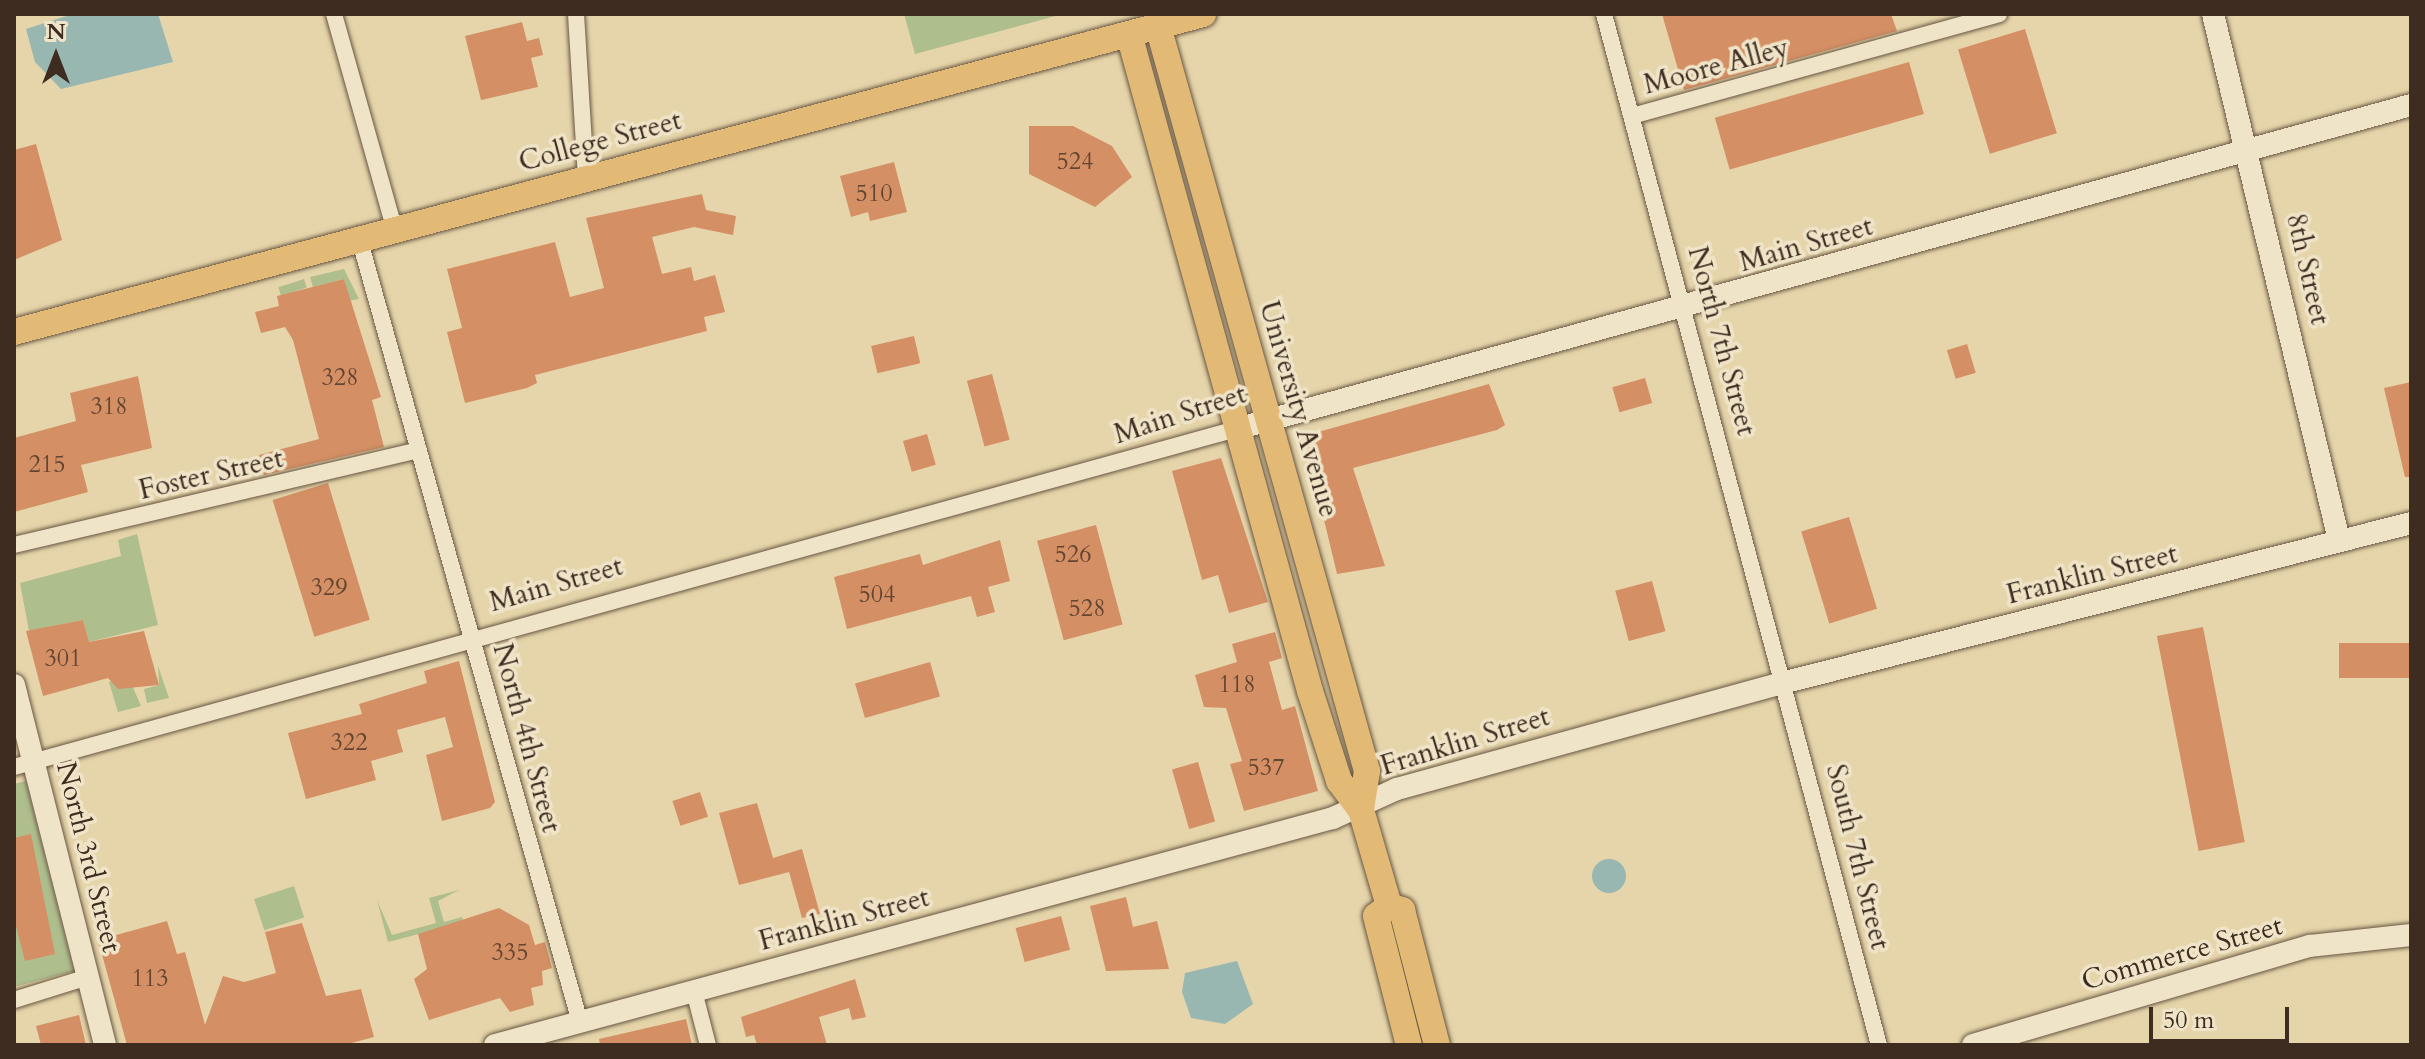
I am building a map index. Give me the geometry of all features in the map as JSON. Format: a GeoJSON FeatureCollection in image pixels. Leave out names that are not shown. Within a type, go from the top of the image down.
{"type":"FeatureCollection","features":[{"type":"Feature","properties":{"kind":"main road","name":"College Street"},"geometry":{"type":"LineString","coordinates":[[14,332],[1203,14]]}},
{"type":"Feature","properties":{"kind":"main road","name":"University Avenue"},"geometry":{"type":"LineString","coordinates":[[1158,26],[1367,771],[1361,810]]}},
{"type":"Feature","properties":{"kind":"main road","name":"University Avenue"},"geometry":{"type":"LineString","coordinates":[[1129,34],[1310,691],[1339,781],[1361,810],[1389,906]]}},
{"type":"Feature","properties":{"kind":"main road","name":"University Avenue"},"geometry":{"type":"LineString","coordinates":[[1389,906],[1376,916],[1409,1045]]}},
{"type":"Feature","properties":{"kind":"main road","name":"University Avenue"},"geometry":{"type":"LineString","coordinates":[[1389,906],[1402,910],[1437,1045]]}},
{"type":"Feature","properties":{"kind":"street"},"geometry":{"type":"LineString","coordinates":[[334,14],[394,228]]}},
{"type":"Feature","properties":{"kind":"street"},"geometry":{"type":"LineString","coordinates":[[576,14],[586,177]]}},
{"type":"Feature","properties":{"kind":"street","name":"North 7th Street"},"geometry":{"type":"LineString","coordinates":[[1604,14],[1786,682]]}},
{"type":"Feature","properties":{"kind":"street","name":"Moore Alley"},"geometry":{"type":"LineString","coordinates":[[1632,116],[1999,14]]}},
{"type":"Feature","properties":{"kind":"street","name":"8th Street"},"geometry":{"type":"LineString","coordinates":[[2213,14],[2248,149],[2339,540]]}},
{"type":"Feature","properties":{"kind":"street","name":"Main Street"},"geometry":{"type":"LineString","coordinates":[[24,763],[1240,428],[1270,417],[1686,309],[2411,105]]}},
{"type":"Feature","properties":{"kind":"street","name":"North 4th Street"},"geometry":{"type":"LineString","coordinates":[[359,238],[580,1022]]}},
{"type":"Feature","properties":{"kind":"street","name":"Foster Street"},"geometry":{"type":"LineString","coordinates":[[14,545],[419,450]]}},
{"type":"Feature","properties":{"kind":"street","name":"Franklin Street"},"geometry":{"type":"LineString","coordinates":[[495,1045],[1361,810],[1397,789],[1786,682],[2411,523]]}},
{"type":"Feature","properties":{"kind":"street","name":"South 7th Street"},"geometry":{"type":"LineString","coordinates":[[1786,682],[1879,1045]]}},
{"type":"Feature","properties":{"kind":"street","name":"North 3rd Street"},"geometry":{"type":"LineString","coordinates":[[14,685],[24,763],[88,977],[105,1045]]}},
{"type":"Feature","properties":{"kind":"street","name":"Commerce Street"},"geometry":{"type":"LineString","coordinates":[[1973,1045],[2310,946],[2411,935]]}},
{"type":"Feature","properties":{"kind":"street"},"geometry":{"type":"LineString","coordinates":[[14,1000],[88,977]]}},
{"type":"Feature","properties":{"kind":"street"},"geometry":{"type":"LineString","coordinates":[[694,991],[708,1045]]}},
{"type":"Feature","properties":{"kind":"green space"},"geometry":{"type":"Polygon","coordinates":[[[904,14],[1063,14],[915,54],[904,14]]]}},
{"type":"Feature","properties":{"kind":"green space"},"geometry":{"type":"Polygon","coordinates":[[[344,269],[359,299],[349,301],[344,279],[313,287],[310,277],[344,269]]]}},
{"type":"Feature","properties":{"kind":"green space"},"geometry":{"type":"Polygon","coordinates":[[[304,279],[307,288],[281,296],[278,287],[304,279]]]}},
{"type":"Feature","properties":{"kind":"green space"},"geometry":{"type":"Polygon","coordinates":[[[137,534],[158,625],[89,642],[83,620],[29,631],[20,583],[121,556],[118,540],[137,534]]]}},
{"type":"Feature","properties":{"kind":"green space"},"geometry":{"type":"Polygon","coordinates":[[[158,666],[169,698],[147,703],[144,689],[159,685],[158,666]]]}},
{"type":"Feature","properties":{"kind":"green space"},"geometry":{"type":"Polygon","coordinates":[[[116,680],[118,689],[132,685],[141,706],[118,712],[109,682],[116,680]]]}},
{"type":"Feature","properties":{"kind":"green space"},"geometry":{"type":"Polygon","coordinates":[[[26,781],[74,971],[14,987],[14,784],[26,781]]]}},
{"type":"Feature","properties":{"kind":"green space"},"geometry":{"type":"Polygon","coordinates":[[[294,886],[304,917],[264,930],[254,899],[294,886]]]}},
{"type":"Feature","properties":{"kind":"green space"},"geometry":{"type":"Polygon","coordinates":[[[459,890],[438,901],[444,922],[462,917],[474,961],[438,929],[388,942],[377,900],[392,935],[436,923],[429,898],[459,890]]]}},
{"type":"Feature","properties":{"kind":"water"},"geometry":{"type":"Polygon","coordinates":[[[73,14],[158,14],[173,62],[61,89],[35,62],[26,29],[73,14]]]}},
{"type":"Feature","properties":{"kind":"water"},"geometry":{"type":"Polygon","coordinates":[[[1609,859],[1621,864],[1626,876],[1621,888],[1609,893],[1597,888],[1592,876],[1597,864],[1609,859]]]}},
{"type":"Feature","properties":{"kind":"water"},"geometry":{"type":"Polygon","coordinates":[[[1237,961],[1253,1004],[1225,1024],[1191,1018],[1182,992],[1185,973],[1237,961]]]}},
{"type":"Feature","properties":{"kind":"building"},"geometry":{"type":"Polygon","coordinates":[[[1662,14],[1891,14],[1897,31],[1684,90],[1662,14]]]}},
{"type":"Feature","properties":{"kind":"building"},"geometry":{"type":"Polygon","coordinates":[[[522,22],[527,41],[539,38],[543,55],[531,58],[538,87],[481,100],[465,36],[522,22]]]}},
{"type":"Feature","properties":{"kind":"building"},"geometry":{"type":"Polygon","coordinates":[[[2025,29],[2057,133],[1990,154],[1958,49],[2025,29]]]}},
{"type":"Feature","properties":{"kind":"building"},"geometry":{"type":"Polygon","coordinates":[[[1909,62],[1924,114],[1730,170],[1715,118],[1909,62]]]}},
{"type":"Feature","properties":{"kind":"building"},"geometry":{"type":"Polygon","coordinates":[[[1029,126],[1073,126],[1112,146],[1132,177],[1095,207],[1029,174],[1029,126]]]}},
{"type":"Feature","properties":{"kind":"building"},"geometry":{"type":"Polygon","coordinates":[[[36,144],[62,240],[14,260],[14,150],[36,144]]]}},
{"type":"Feature","properties":{"kind":"building"},"geometry":{"type":"Polygon","coordinates":[[[894,162],[907,212],[870,221],[868,212],[851,217],[840,176],[894,162]]]}},
{"type":"Feature","properties":{"kind":"building"},"geometry":{"type":"Polygon","coordinates":[[[702,194],[706,210],[736,216],[733,235],[694,227],[652,237],[662,274],[691,267],[694,281],[715,275],[725,312],[704,317],[707,331],[535,375],[537,383],[527,388],[465,403],[447,332],[462,328],[447,269],[555,242],[570,297],[604,288],[586,218],[702,194]]]}},
{"type":"Feature","properties":{"kind":"building"},"geometry":{"type":"Polygon","coordinates":[[[344,279],[381,397],[372,400],[384,447],[264,475],[259,455],[319,439],[293,340],[285,327],[261,333],[255,312],[279,306],[277,296],[344,279]]]}},
{"type":"Feature","properties":{"kind":"building"},"geometry":{"type":"Polygon","coordinates":[[[914,336],[920,363],[877,373],[871,346],[914,336]]]}},
{"type":"Feature","properties":{"kind":"building"},"geometry":{"type":"Polygon","coordinates":[[[1967,344],[1976,373],[1956,379],[1947,350],[1967,344]]]}},
{"type":"Feature","properties":{"kind":"building"},"geometry":{"type":"Polygon","coordinates":[[[992,374],[1010,440],[984,446],[967,381],[992,374]]]}},
{"type":"Feature","properties":{"kind":"building"},"geometry":{"type":"Polygon","coordinates":[[[138,376],[152,448],[81,465],[88,492],[14,512],[14,438],[76,421],[70,393],[138,376]]]}},
{"type":"Feature","properties":{"kind":"building"},"geometry":{"type":"Polygon","coordinates":[[[1645,378],[1652,403],[1619,412],[1612,387],[1645,378]]]}},
{"type":"Feature","properties":{"kind":"building"},"geometry":{"type":"Polygon","coordinates":[[[2411,382],[2411,477],[2405,477],[2384,388],[2411,382]]]}},
{"type":"Feature","properties":{"kind":"building"},"geometry":{"type":"Polygon","coordinates":[[[1489,384],[1505,425],[1497,430],[1353,468],[1385,566],[1337,574],[1304,436],[1489,384]]]}},
{"type":"Feature","properties":{"kind":"building"},"geometry":{"type":"Polygon","coordinates":[[[927,434],[936,465],[912,472],[903,441],[927,434]]]}},
{"type":"Feature","properties":{"kind":"building"},"geometry":{"type":"Polygon","coordinates":[[[1221,458],[1268,602],[1229,613],[1218,575],[1202,580],[1172,471],[1221,458]]]}},
{"type":"Feature","properties":{"kind":"building"},"geometry":{"type":"Polygon","coordinates":[[[328,483],[370,620],[314,637],[273,500],[328,483]]]}},
{"type":"Feature","properties":{"kind":"building"},"geometry":{"type":"Polygon","coordinates":[[[1849,517],[1877,609],[1829,623],[1801,532],[1849,517]]]}},
{"type":"Feature","properties":{"kind":"building"},"geometry":{"type":"Polygon","coordinates":[[[1096,525],[1123,624],[1064,640],[1037,541],[1096,525]]]}},
{"type":"Feature","properties":{"kind":"building"},"geometry":{"type":"Polygon","coordinates":[[[1000,540],[1010,581],[988,587],[995,612],[977,617],[971,596],[847,629],[834,577],[920,554],[923,565],[1000,540]]]}},
{"type":"Feature","properties":{"kind":"building"},"geometry":{"type":"Polygon","coordinates":[[[1652,581],[1665,631],[1629,641],[1615,591],[1652,581]]]}},
{"type":"Feature","properties":{"kind":"building"},"geometry":{"type":"Polygon","coordinates":[[[83,620],[89,642],[144,631],[159,685],[118,689],[108,678],[43,696],[26,631],[83,620]]]}},
{"type":"Feature","properties":{"kind":"building"},"geometry":{"type":"Polygon","coordinates":[[[2203,627],[2245,842],[2199,851],[2157,636],[2203,627]]]}},
{"type":"Feature","properties":{"kind":"building"},"geometry":{"type":"Polygon","coordinates":[[[1275,632],[1282,658],[1269,662],[1282,710],[1295,706],[1318,791],[1244,811],[1230,764],[1242,761],[1226,708],[1204,707],[1195,675],[1237,662],[1232,644],[1275,632]]]}},
{"type":"Feature","properties":{"kind":"building"},"geometry":{"type":"Polygon","coordinates":[[[2339,643],[2411,643],[2411,678],[2339,678],[2339,643]]]}},
{"type":"Feature","properties":{"kind":"building"},"geometry":{"type":"Polygon","coordinates":[[[459,661],[495,802],[490,808],[442,821],[426,755],[453,747],[445,717],[397,730],[403,752],[371,761],[376,780],[306,799],[288,733],[362,714],[359,704],[427,683],[424,671],[459,661]]]}},
{"type":"Feature","properties":{"kind":"building"},"geometry":{"type":"Polygon","coordinates":[[[930,662],[940,697],[865,718],[855,683],[930,662]]]}},
{"type":"Feature","properties":{"kind":"building"},"geometry":{"type":"Polygon","coordinates":[[[1198,762],[1215,822],[1189,829],[1172,769],[1198,762]]]}},
{"type":"Feature","properties":{"kind":"building"},"geometry":{"type":"Polygon","coordinates":[[[700,792],[708,817],[680,826],[672,801],[700,792]]]}},
{"type":"Feature","properties":{"kind":"building"},"geometry":{"type":"Polygon","coordinates":[[[757,803],[773,858],[802,849],[820,914],[802,918],[789,872],[739,885],[719,813],[757,803]]]}},
{"type":"Feature","properties":{"kind":"building"},"geometry":{"type":"Polygon","coordinates":[[[31,834],[55,954],[25,961],[14,918],[14,838],[31,834]]]}},
{"type":"Feature","properties":{"kind":"building"},"geometry":{"type":"Polygon","coordinates":[[[1126,897],[1133,927],[1157,921],[1169,969],[1106,971],[1090,906],[1126,897]]]}},
{"type":"Feature","properties":{"kind":"building"},"geometry":{"type":"Polygon","coordinates":[[[499,908],[529,925],[535,945],[545,942],[552,968],[542,971],[543,985],[531,988],[534,1005],[510,1012],[500,998],[429,1020],[414,979],[427,969],[418,934],[499,908]]]}},
{"type":"Feature","properties":{"kind":"building"},"geometry":{"type":"Polygon","coordinates":[[[1061,916],[1070,950],[1025,962],[1016,928],[1061,916]]]}},
{"type":"Feature","properties":{"kind":"building"},"geometry":{"type":"Polygon","coordinates":[[[167,921],[177,954],[185,952],[205,1025],[223,976],[244,982],[276,973],[265,932],[302,923],[326,996],[361,989],[374,1037],[344,1045],[127,1045],[98,940],[167,921]]]}},
{"type":"Feature","properties":{"kind":"building"},"geometry":{"type":"Polygon","coordinates":[[[855,979],[866,1017],[852,1020],[849,1008],[819,1017],[827,1045],[757,1045],[754,1035],[746,1037],[741,1017],[855,979]]]}},
{"type":"Feature","properties":{"kind":"building"},"geometry":{"type":"Polygon","coordinates":[[[79,1015],[86,1045],[41,1045],[36,1026],[79,1015]]]}},
{"type":"Feature","properties":{"kind":"building"},"geometry":{"type":"Polygon","coordinates":[[[686,1019],[692,1045],[600,1045],[599,1039],[686,1019]]]}}]}
